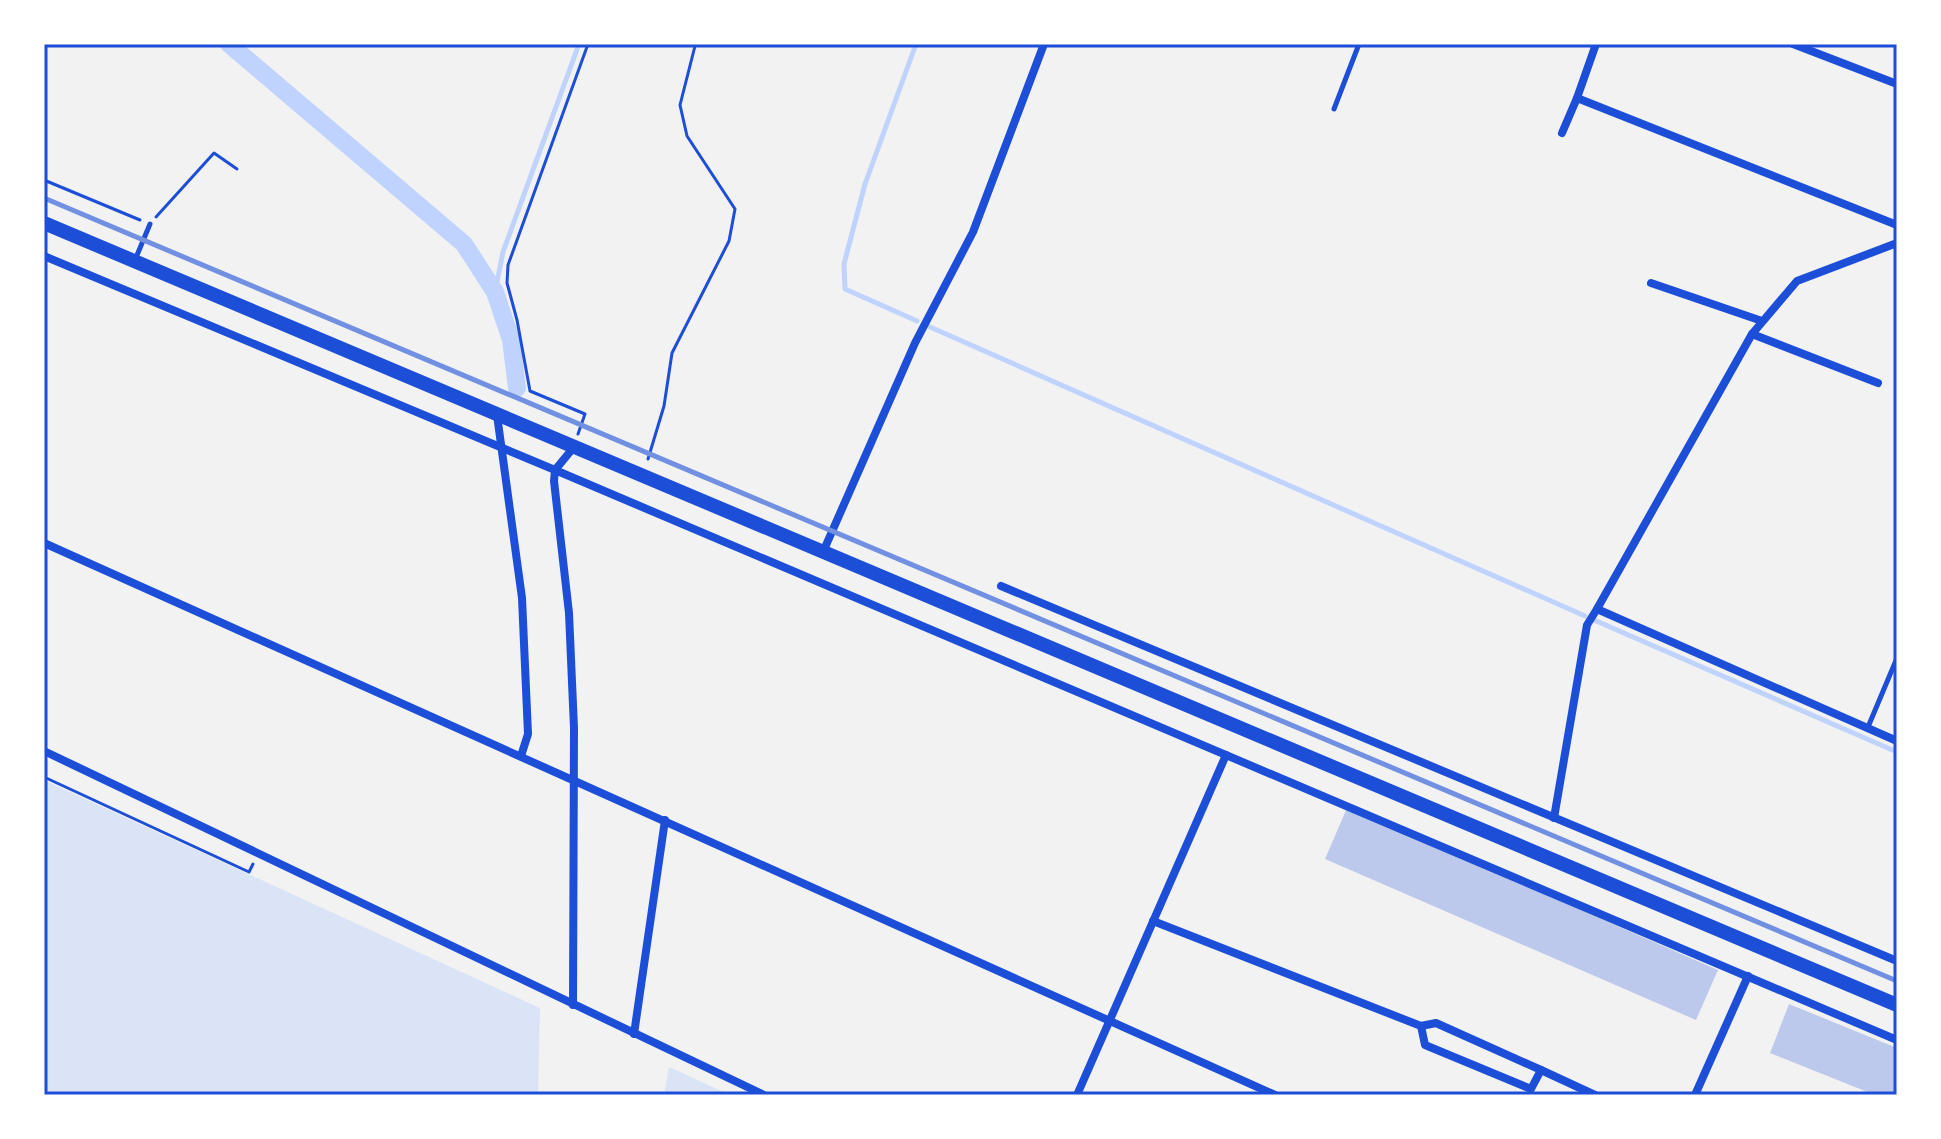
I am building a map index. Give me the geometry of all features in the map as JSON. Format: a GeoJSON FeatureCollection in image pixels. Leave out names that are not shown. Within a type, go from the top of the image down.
{"type":"FeatureCollection","features":[{"type":"Feature","properties":{"kind":"street"},"geometry":{"type":"LineString","coordinates":[[823,552],[915,343],[973,232],[1044,44]]}},
{"type":"Feature","properties":{"kind":"street"},"geometry":{"type":"LineString","coordinates":[[1562,133],[1596,44]]}},
{"type":"Feature","properties":{"kind":"street"},"geometry":{"type":"LineString","coordinates":[[1793,44],[1897,84]]}},
{"type":"Feature","properties":{"kind":"street"},"geometry":{"type":"LineString","coordinates":[[1577,98],[1897,225]]}},
{"type":"Feature","properties":{"kind":"street"},"geometry":{"type":"LineString","coordinates":[[44,223],[1897,1005]]}},
{"type":"Feature","properties":{"kind":"street"},"geometry":{"type":"LineString","coordinates":[[1554,818],[1587,625],[1752,334],[1797,281],[1897,243]]}},
{"type":"Feature","properties":{"kind":"street"},"geometry":{"type":"LineString","coordinates":[[44,256],[1897,1040]]}},
{"type":"Feature","properties":{"kind":"street"},"geometry":{"type":"LineString","coordinates":[[1651,283],[1762,321]]}},
{"type":"Feature","properties":{"kind":"street"},"geometry":{"type":"LineString","coordinates":[[1752,334],[1878,383]]}},
{"type":"Feature","properties":{"kind":"street"},"geometry":{"type":"LineString","coordinates":[[496,414],[522,598],[528,734],[521,756]]}},
{"type":"Feature","properties":{"kind":"street"},"geometry":{"type":"LineString","coordinates":[[573,1005],[574,728],[569,613],[554,481],[555,470],[574,447]]}},
{"type":"Feature","properties":{"kind":"street"},"geometry":{"type":"LineString","coordinates":[[44,543],[1275,1095]]}},
{"type":"Feature","properties":{"kind":"street"},"geometry":{"type":"LineString","coordinates":[[1001,586],[1897,961]]}},
{"type":"Feature","properties":{"kind":"street"},"geometry":{"type":"LineString","coordinates":[[1597,609],[1897,741]]}},
{"type":"Feature","properties":{"kind":"street"},"geometry":{"type":"LineString","coordinates":[[44,751],[764,1095]]}},
{"type":"Feature","properties":{"kind":"street"},"geometry":{"type":"LineString","coordinates":[[1077,1095],[1226,755]]}},
{"type":"Feature","properties":{"kind":"street"},"geometry":{"type":"LineString","coordinates":[[634,1034],[665,820]]}},
{"type":"Feature","properties":{"kind":"street"},"geometry":{"type":"LineString","coordinates":[[1153,921],[1421,1026],[1436,1023],[1595,1095]]}},
{"type":"Feature","properties":{"kind":"street"},"geometry":{"type":"LineString","coordinates":[[1695,1095],[1748,976]]}},
{"type":"Feature","properties":{"kind":"street"},"geometry":{"type":"LineString","coordinates":[[1421,1026],[1425,1045],[1531,1089],[1541,1070]]}},
{"type":"Feature","properties":{"kind":"lane"},"geometry":{"type":"LineString","coordinates":[[1334,109],[1359,44]]}},
{"type":"Feature","properties":{"kind":"lane"},"geometry":{"type":"LineString","coordinates":[[134,261],[150,224]]}},
{"type":"Feature","properties":{"kind":"lane"},"geometry":{"type":"LineString","coordinates":[[1867,729],[1897,658]]}},
{"type":"Feature","properties":{"kind":"path"},"geometry":{"type":"LineString","coordinates":[[574,447],[585,414],[530,391],[507,283],[508,265],[588,44]]}},
{"type":"Feature","properties":{"kind":"path"},"geometry":{"type":"LineString","coordinates":[[643,476],[664,406],[672,353],[729,241],[735,209],[687,136],[680,105],[695,46]]}},
{"type":"Feature","properties":{"kind":"path"},"geometry":{"type":"LineString","coordinates":[[44,180],[150,224],[214,153],[237,169]]}},
{"type":"Feature","properties":{"kind":"path"},"geometry":{"type":"LineString","coordinates":[[44,777],[249,872],[258,854]]}},
{"type":"Feature","properties":{"kind":"shaded area"},"geometry":{"type":"Polygon","coordinates":[[[44,780],[540,1008],[538,1095],[44,1095],[44,780]]]}},
{"type":"Feature","properties":{"kind":"shaded area"},"geometry":{"type":"Polygon","coordinates":[[[669,1067],[676,1070],[730,1095],[664,1095],[669,1067]]]}},
{"type":"Feature","properties":{"kind":"building"},"geometry":{"type":"Polygon","coordinates":[[[1347,808],[1718,970],[1696,1020],[1325,859],[1347,808]]]}},
{"type":"Feature","properties":{"kind":"building"},"geometry":{"type":"Polygon","coordinates":[[[1789,1004],[1897,1048],[1897,1095],[1875,1095],[1770,1053],[1789,1004]]]}},
{"type":"Feature","properties":{"kind":"waterway"},"geometry":{"type":"LineString","coordinates":[[229,44],[464,244],[495,292],[511,340],[517,388]]}},
{"type":"Feature","properties":{"kind":"waterway"},"geometry":{"type":"LineString","coordinates":[[495,292],[503,252],[579,44]]}},
{"type":"Feature","properties":{"kind":"waterway"},"geometry":{"type":"LineString","coordinates":[[916,44],[865,184],[844,264],[845,289],[917,321]]}},
{"type":"Feature","properties":{"kind":"waterway"},"geometry":{"type":"LineString","coordinates":[[930,327],[1585,616]]}},
{"type":"Feature","properties":{"kind":"waterway"},"geometry":{"type":"LineString","coordinates":[[1594,620],[1897,752]]}},
{"type":"Feature","properties":{"kind":"railway"},"geometry":{"type":"LineString","coordinates":[[44,198],[1897,981]]}}]}
